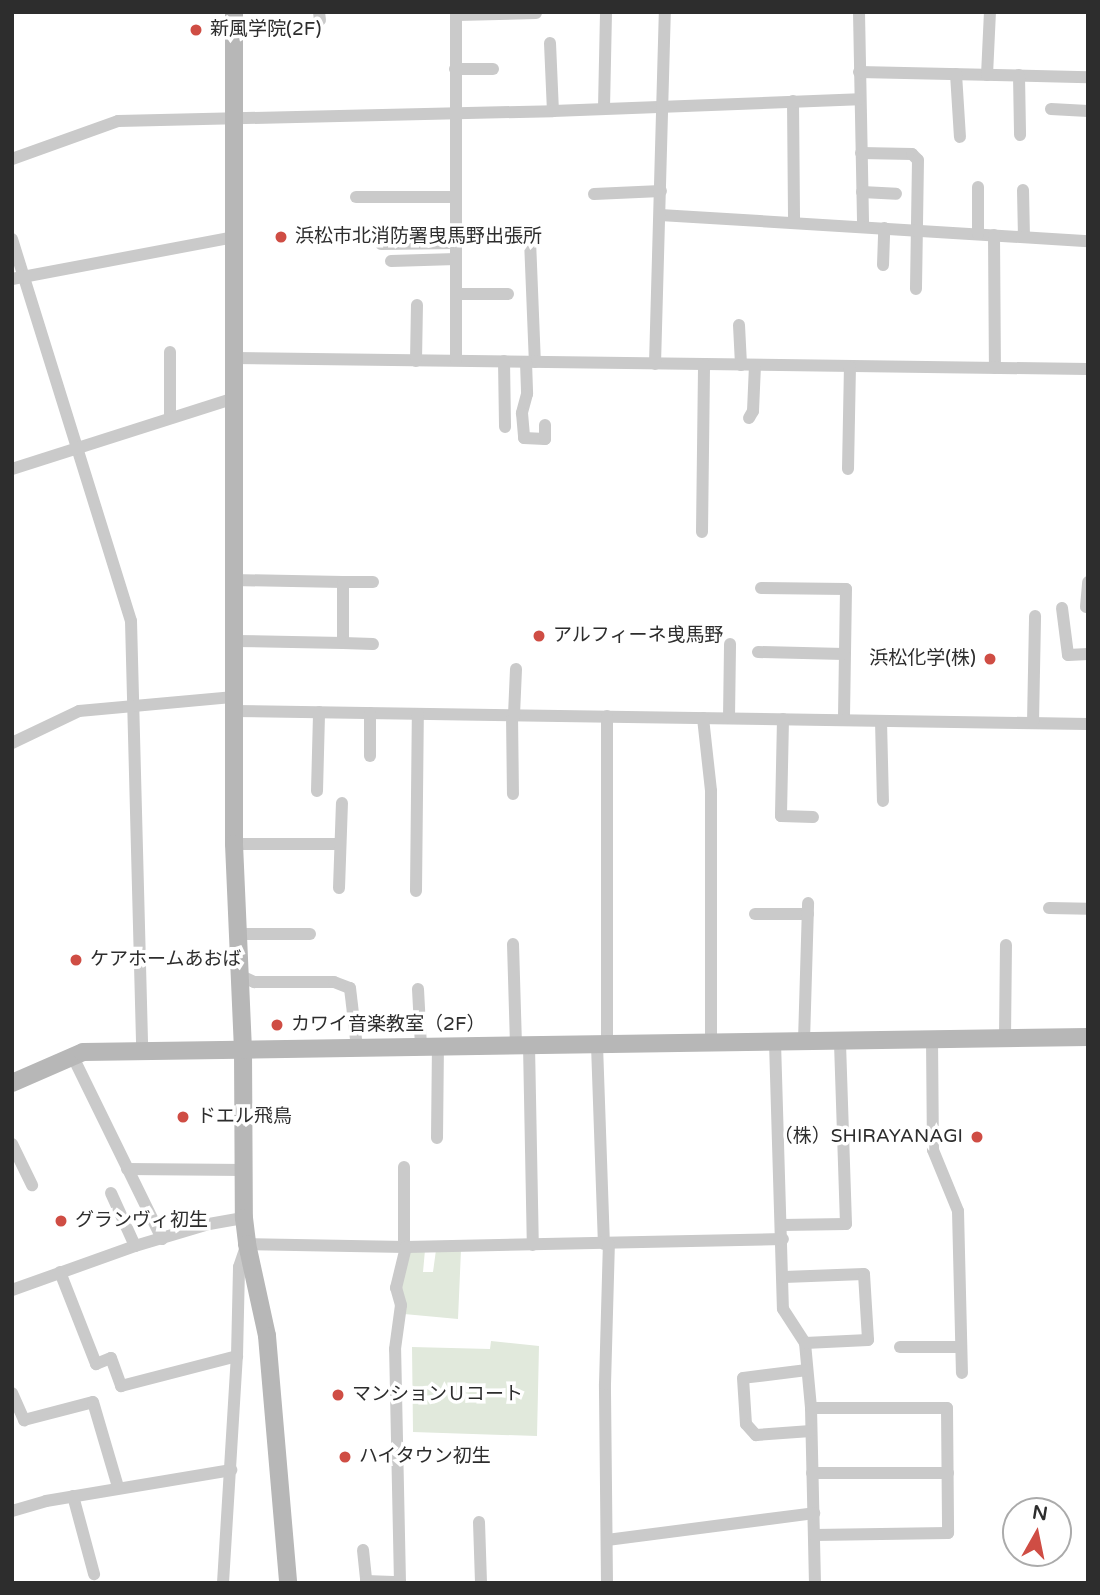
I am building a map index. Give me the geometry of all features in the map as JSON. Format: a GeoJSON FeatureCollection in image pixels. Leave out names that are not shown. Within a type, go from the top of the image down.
{"type":"FeatureCollection","features":[{"type":"Feature","properties":{"kind":"street"},"geometry":{"type":"LineString","coordinates":[[234,12],[234,844],[243,1051],[244,1218],[267,1336],[288,1583]]}},
{"type":"Feature","properties":{"kind":"street"},"geometry":{"type":"LineString","coordinates":[[604,108],[606,12]]}},
{"type":"Feature","properties":{"kind":"street"},"geometry":{"type":"LineString","coordinates":[[655,364],[665,12]]}},
{"type":"Feature","properties":{"kind":"street"},"geometry":{"type":"LineString","coordinates":[[859,12],[863,227]]}},
{"type":"Feature","properties":{"kind":"street"},"geometry":{"type":"LineString","coordinates":[[987,75],[990,12]]}},
{"type":"Feature","properties":{"kind":"street"},"geometry":{"type":"LineString","coordinates":[[456,360],[456,13],[536,13]]}},
{"type":"Feature","properties":{"kind":"street"},"geometry":{"type":"LineString","coordinates":[[550,43],[553,111]]}},
{"type":"Feature","properties":{"kind":"street"},"geometry":{"type":"LineString","coordinates":[[455,69],[493,69]]}},
{"type":"Feature","properties":{"kind":"street"},"geometry":{"type":"LineString","coordinates":[[859,72],[1088,77]]}},
{"type":"Feature","properties":{"kind":"street"},"geometry":{"type":"LineString","coordinates":[[956,74],[960,138]]}},
{"type":"Feature","properties":{"kind":"street"},"geometry":{"type":"LineString","coordinates":[[1019,75],[1020,135]]}},
{"type":"Feature","properties":{"kind":"street"},"geometry":{"type":"LineString","coordinates":[[12,159],[118,121],[553,111],[859,99]]}},
{"type":"Feature","properties":{"kind":"street"},"geometry":{"type":"LineString","coordinates":[[793,101],[794,223]]}},
{"type":"Feature","properties":{"kind":"street"},"geometry":{"type":"LineString","coordinates":[[1051,109],[1088,111]]}},
{"type":"Feature","properties":{"kind":"street"},"geometry":{"type":"LineString","coordinates":[[860,153],[912,154],[918,160],[916,289]]}},
{"type":"Feature","properties":{"kind":"street"},"geometry":{"type":"LineString","coordinates":[[978,187],[978,234]]}},
{"type":"Feature","properties":{"kind":"street"},"geometry":{"type":"LineString","coordinates":[[1023,190],[1024,237]]}},
{"type":"Feature","properties":{"kind":"street"},"geometry":{"type":"LineString","coordinates":[[594,194],[661,191]]}},
{"type":"Feature","properties":{"kind":"street"},"geometry":{"type":"LineString","coordinates":[[862,192],[896,194]]}},
{"type":"Feature","properties":{"kind":"street"},"geometry":{"type":"LineString","coordinates":[[356,197],[456,197]]}},
{"type":"Feature","properties":{"kind":"street"},"geometry":{"type":"LineString","coordinates":[[660,215],[1088,241]]}},
{"type":"Feature","properties":{"kind":"street"},"geometry":{"type":"LineString","coordinates":[[883,265],[884,228]]}},
{"type":"Feature","properties":{"kind":"street"},"geometry":{"type":"LineString","coordinates":[[381,244],[456,237],[520,235],[530,240],[531,362],[522,413],[524,438],[545,439],[545,425]]}},
{"type":"Feature","properties":{"kind":"street"},"geometry":{"type":"LineString","coordinates":[[994,235],[995,368]]}},
{"type":"Feature","properties":{"kind":"street"},"geometry":{"type":"LineString","coordinates":[[18,277],[234,237]]}},
{"type":"Feature","properties":{"kind":"street"},"geometry":{"type":"LineString","coordinates":[[12,239],[18,277],[77,449],[131,621],[142,1052]]}},
{"type":"Feature","properties":{"kind":"street"},"geometry":{"type":"LineString","coordinates":[[391,261],[456,259]]}},
{"type":"Feature","properties":{"kind":"street"},"geometry":{"type":"LineString","coordinates":[[456,295],[508,294]]}},
{"type":"Feature","properties":{"kind":"street"},"geometry":{"type":"LineString","coordinates":[[416,361],[417,305]]}},
{"type":"Feature","properties":{"kind":"street"},"geometry":{"type":"LineString","coordinates":[[739,325],[741,365]]}},
{"type":"Feature","properties":{"kind":"street"},"geometry":{"type":"LineString","coordinates":[[170,352],[170,417]]}},
{"type":"Feature","properties":{"kind":"street"},"geometry":{"type":"LineString","coordinates":[[233,358],[1088,369]]}},
{"type":"Feature","properties":{"kind":"street"},"geometry":{"type":"LineString","coordinates":[[504,361],[505,427]]}},
{"type":"Feature","properties":{"kind":"street"},"geometry":{"type":"LineString","coordinates":[[702,532],[704,365]]}},
{"type":"Feature","properties":{"kind":"street"},"geometry":{"type":"LineString","coordinates":[[749,418],[752,411],[755,365]]}},
{"type":"Feature","properties":{"kind":"street"},"geometry":{"type":"LineString","coordinates":[[848,469],[850,367]]}},
{"type":"Feature","properties":{"kind":"street"},"geometry":{"type":"LineString","coordinates":[[12,470],[234,398]]}},
{"type":"Feature","properties":{"kind":"street"},"geometry":{"type":"LineString","coordinates":[[233,580],[373,582]]}},
{"type":"Feature","properties":{"kind":"street"},"geometry":{"type":"LineString","coordinates":[[343,643],[344,582]]}},
{"type":"Feature","properties":{"kind":"street"},"geometry":{"type":"LineString","coordinates":[[1086,607],[1088,582]]}},
{"type":"Feature","properties":{"kind":"street"},"geometry":{"type":"LineString","coordinates":[[761,588],[846,589],[844,720]]}},
{"type":"Feature","properties":{"kind":"street"},"geometry":{"type":"LineString","coordinates":[[1062,608],[1068,655],[1088,654]]}},
{"type":"Feature","properties":{"kind":"street"},"geometry":{"type":"LineString","coordinates":[[1033,723],[1035,616]]}},
{"type":"Feature","properties":{"kind":"street"},"geometry":{"type":"LineString","coordinates":[[234,641],[373,644]]}},
{"type":"Feature","properties":{"kind":"street"},"geometry":{"type":"LineString","coordinates":[[729,718],[730,644]]}},
{"type":"Feature","properties":{"kind":"street"},"geometry":{"type":"LineString","coordinates":[[758,652],[844,654]]}},
{"type":"Feature","properties":{"kind":"street"},"geometry":{"type":"LineString","coordinates":[[513,794],[516,668]]}},
{"type":"Feature","properties":{"kind":"street"},"geometry":{"type":"LineString","coordinates":[[12,743],[79,712],[133,705],[234,704],[319,712],[418,714],[1088,724]]}},
{"type":"Feature","properties":{"kind":"street"},"geometry":{"type":"LineString","coordinates":[[317,791],[319,712]]}},
{"type":"Feature","properties":{"kind":"street"},"geometry":{"type":"LineString","coordinates":[[369,756],[370,713]]}},
{"type":"Feature","properties":{"kind":"street"},"geometry":{"type":"LineString","coordinates":[[416,891],[418,714]]}},
{"type":"Feature","properties":{"kind":"street"},"geometry":{"type":"LineString","coordinates":[[607,716],[602,1044],[606,1244],[607,1583]]}},
{"type":"Feature","properties":{"kind":"street"},"geometry":{"type":"LineString","coordinates":[[703,718],[711,804],[711,1043]]}},
{"type":"Feature","properties":{"kind":"street"},"geometry":{"type":"LineString","coordinates":[[783,719],[781,816],[813,817]]}},
{"type":"Feature","properties":{"kind":"street"},"geometry":{"type":"LineString","coordinates":[[881,721],[883,802]]}},
{"type":"Feature","properties":{"kind":"street"},"geometry":{"type":"LineString","coordinates":[[339,888],[342,803]]}},
{"type":"Feature","properties":{"kind":"street"},"geometry":{"type":"LineString","coordinates":[[234,844],[341,844]]}},
{"type":"Feature","properties":{"kind":"street"},"geometry":{"type":"LineString","coordinates":[[755,914],[808,908],[804,1041]]}},
{"type":"Feature","properties":{"kind":"street"},"geometry":{"type":"LineString","coordinates":[[1049,908],[1088,909]]}},
{"type":"Feature","properties":{"kind":"street"},"geometry":{"type":"LineString","coordinates":[[238,934],[310,934]]}},
{"type":"Feature","properties":{"kind":"street"},"geometry":{"type":"LineString","coordinates":[[513,944],[523,1045],[533,1245]]}},
{"type":"Feature","properties":{"kind":"street"},"geometry":{"type":"LineString","coordinates":[[1005,1038],[1006,945]]}},
{"type":"Feature","properties":{"kind":"street"},"geometry":{"type":"LineString","coordinates":[[239,975],[254,982],[334,982],[350,988],[357,1048]]}},
{"type":"Feature","properties":{"kind":"street"},"geometry":{"type":"LineString","coordinates":[[418,989],[429,1046],[437,1138]]}},
{"type":"Feature","properties":{"kind":"street"},"geometry":{"type":"LineString","coordinates":[[12,1083],[83,1052],[1088,1037]]}},
{"type":"Feature","properties":{"kind":"street"},"geometry":{"type":"LineString","coordinates":[[932,1039],[933,1150],[958,1211],[962,1373]]}},
{"type":"Feature","properties":{"kind":"street"},"geometry":{"type":"LineString","coordinates":[[782,1225],[846,1224],[840,1041]]}},
{"type":"Feature","properties":{"kind":"street"},"geometry":{"type":"LineString","coordinates":[[775,1042],[783,1309],[805,1343],[811,1408],[815,1583]]}},
{"type":"Feature","properties":{"kind":"street"},"geometry":{"type":"LineString","coordinates":[[72,1055],[162,1239]]}},
{"type":"Feature","properties":{"kind":"street"},"geometry":{"type":"LineString","coordinates":[[12,1144],[32,1185]]}},
{"type":"Feature","properties":{"kind":"street"},"geometry":{"type":"LineString","coordinates":[[363,1550],[366,1581],[400,1582],[395,1349],[401,1306],[396,1288],[405,1247],[404,1167]]}},
{"type":"Feature","properties":{"kind":"street"},"geometry":{"type":"LineString","coordinates":[[127,1169],[245,1170]]}},
{"type":"Feature","properties":{"kind":"street"},"geometry":{"type":"LineString","coordinates":[[111,1193],[135,1246]]}},
{"type":"Feature","properties":{"kind":"street"},"geometry":{"type":"LineString","coordinates":[[12,1290],[135,1246],[209,1224],[244,1218]]}},
{"type":"Feature","properties":{"kind":"street"},"geometry":{"type":"LineString","coordinates":[[247,1244],[405,1247],[783,1239]]}},
{"type":"Feature","properties":{"kind":"street"},"geometry":{"type":"LineString","coordinates":[[223,1583],[237,1356],[239,1267],[247,1244]]}},
{"type":"Feature","properties":{"kind":"street"},"geometry":{"type":"LineString","coordinates":[[60,1272],[96,1364],[111,1358],[121,1386],[237,1356]]}},
{"type":"Feature","properties":{"kind":"street"},"geometry":{"type":"LineString","coordinates":[[784,1278],[863,1274],[868,1340],[805,1343]]}},
{"type":"Feature","properties":{"kind":"street"},"geometry":{"type":"LineString","coordinates":[[900,1347],[961,1347]]}},
{"type":"Feature","properties":{"kind":"street"},"geometry":{"type":"LineString","coordinates":[[807,1370],[743,1378],[746,1424],[756,1435],[811,1431]]}},
{"type":"Feature","properties":{"kind":"street"},"geometry":{"type":"LineString","coordinates":[[12,1393],[24,1420],[93,1402],[118,1487]]}},
{"type":"Feature","properties":{"kind":"street"},"geometry":{"type":"LineString","coordinates":[[811,1408],[947,1408],[948,1533],[814,1535]]}},
{"type":"Feature","properties":{"kind":"street"},"geometry":{"type":"LineString","coordinates":[[12,1511],[118,1487],[231,1470]]}},
{"type":"Feature","properties":{"kind":"street"},"geometry":{"type":"LineString","coordinates":[[812,1473],[948,1473]]}},
{"type":"Feature","properties":{"kind":"street"},"geometry":{"type":"LineString","coordinates":[[73,1496],[94,1574]]}},
{"type":"Feature","properties":{"kind":"street"},"geometry":{"type":"LineString","coordinates":[[607,1540],[814,1513]]}},
{"type":"Feature","properties":{"kind":"street"},"geometry":{"type":"LineString","coordinates":[[479,1522],[481,1583]]}},
{"type":"Feature","properties":{"kind":"shaded area"},"geometry":{"type":"Polygon","coordinates":[[[410,1250],[425,1250],[423,1272],[433,1272],[436,1250],[461,1250],[458,1319],[404,1314],[400,1288],[410,1250]]]}},
{"type":"Feature","properties":{"kind":"shaded area"},"geometry":{"type":"Polygon","coordinates":[[[491,1341],[539,1346],[537,1436],[413,1432],[412,1347],[490,1349],[491,1341]]]}},
{"type":"Feature","properties":{"kind":"place","name":"新風学院(2F)"},"geometry":{"type":"Point","coordinates":[196,30]}},
{"type":"Feature","properties":{"kind":"place","name":"浜松市北消防署曳馬野出張所"},"geometry":{"type":"Point","coordinates":[281,237]}},
{"type":"Feature","properties":{"kind":"place","name":"アルフィーネ曵馬野"},"geometry":{"type":"Point","coordinates":[539,636]}},
{"type":"Feature","properties":{"kind":"place","name":"浜松化学(株)"},"geometry":{"type":"Point","coordinates":[990,659]}},
{"type":"Feature","properties":{"kind":"place","name":"ケアホームあおば"},"geometry":{"type":"Point","coordinates":[76,960]}},
{"type":"Feature","properties":{"kind":"place","name":"カワイ音楽教室（2F）"},"geometry":{"type":"Point","coordinates":[277,1025]}},
{"type":"Feature","properties":{"kind":"place","name":"ドエル飛鳥"},"geometry":{"type":"Point","coordinates":[183,1117]}},
{"type":"Feature","properties":{"kind":"place","name":"（株）SHIRAYANAGI"},"geometry":{"type":"Point","coordinates":[977,1137]}},
{"type":"Feature","properties":{"kind":"place","name":"グランヴィ初生"},"geometry":{"type":"Point","coordinates":[61,1221]}},
{"type":"Feature","properties":{"kind":"place","name":"マンションＵコート"},"geometry":{"type":"Point","coordinates":[338,1395]}},
{"type":"Feature","properties":{"kind":"place","name":"ハイタウン初生"},"geometry":{"type":"Point","coordinates":[345,1457]}}]}
